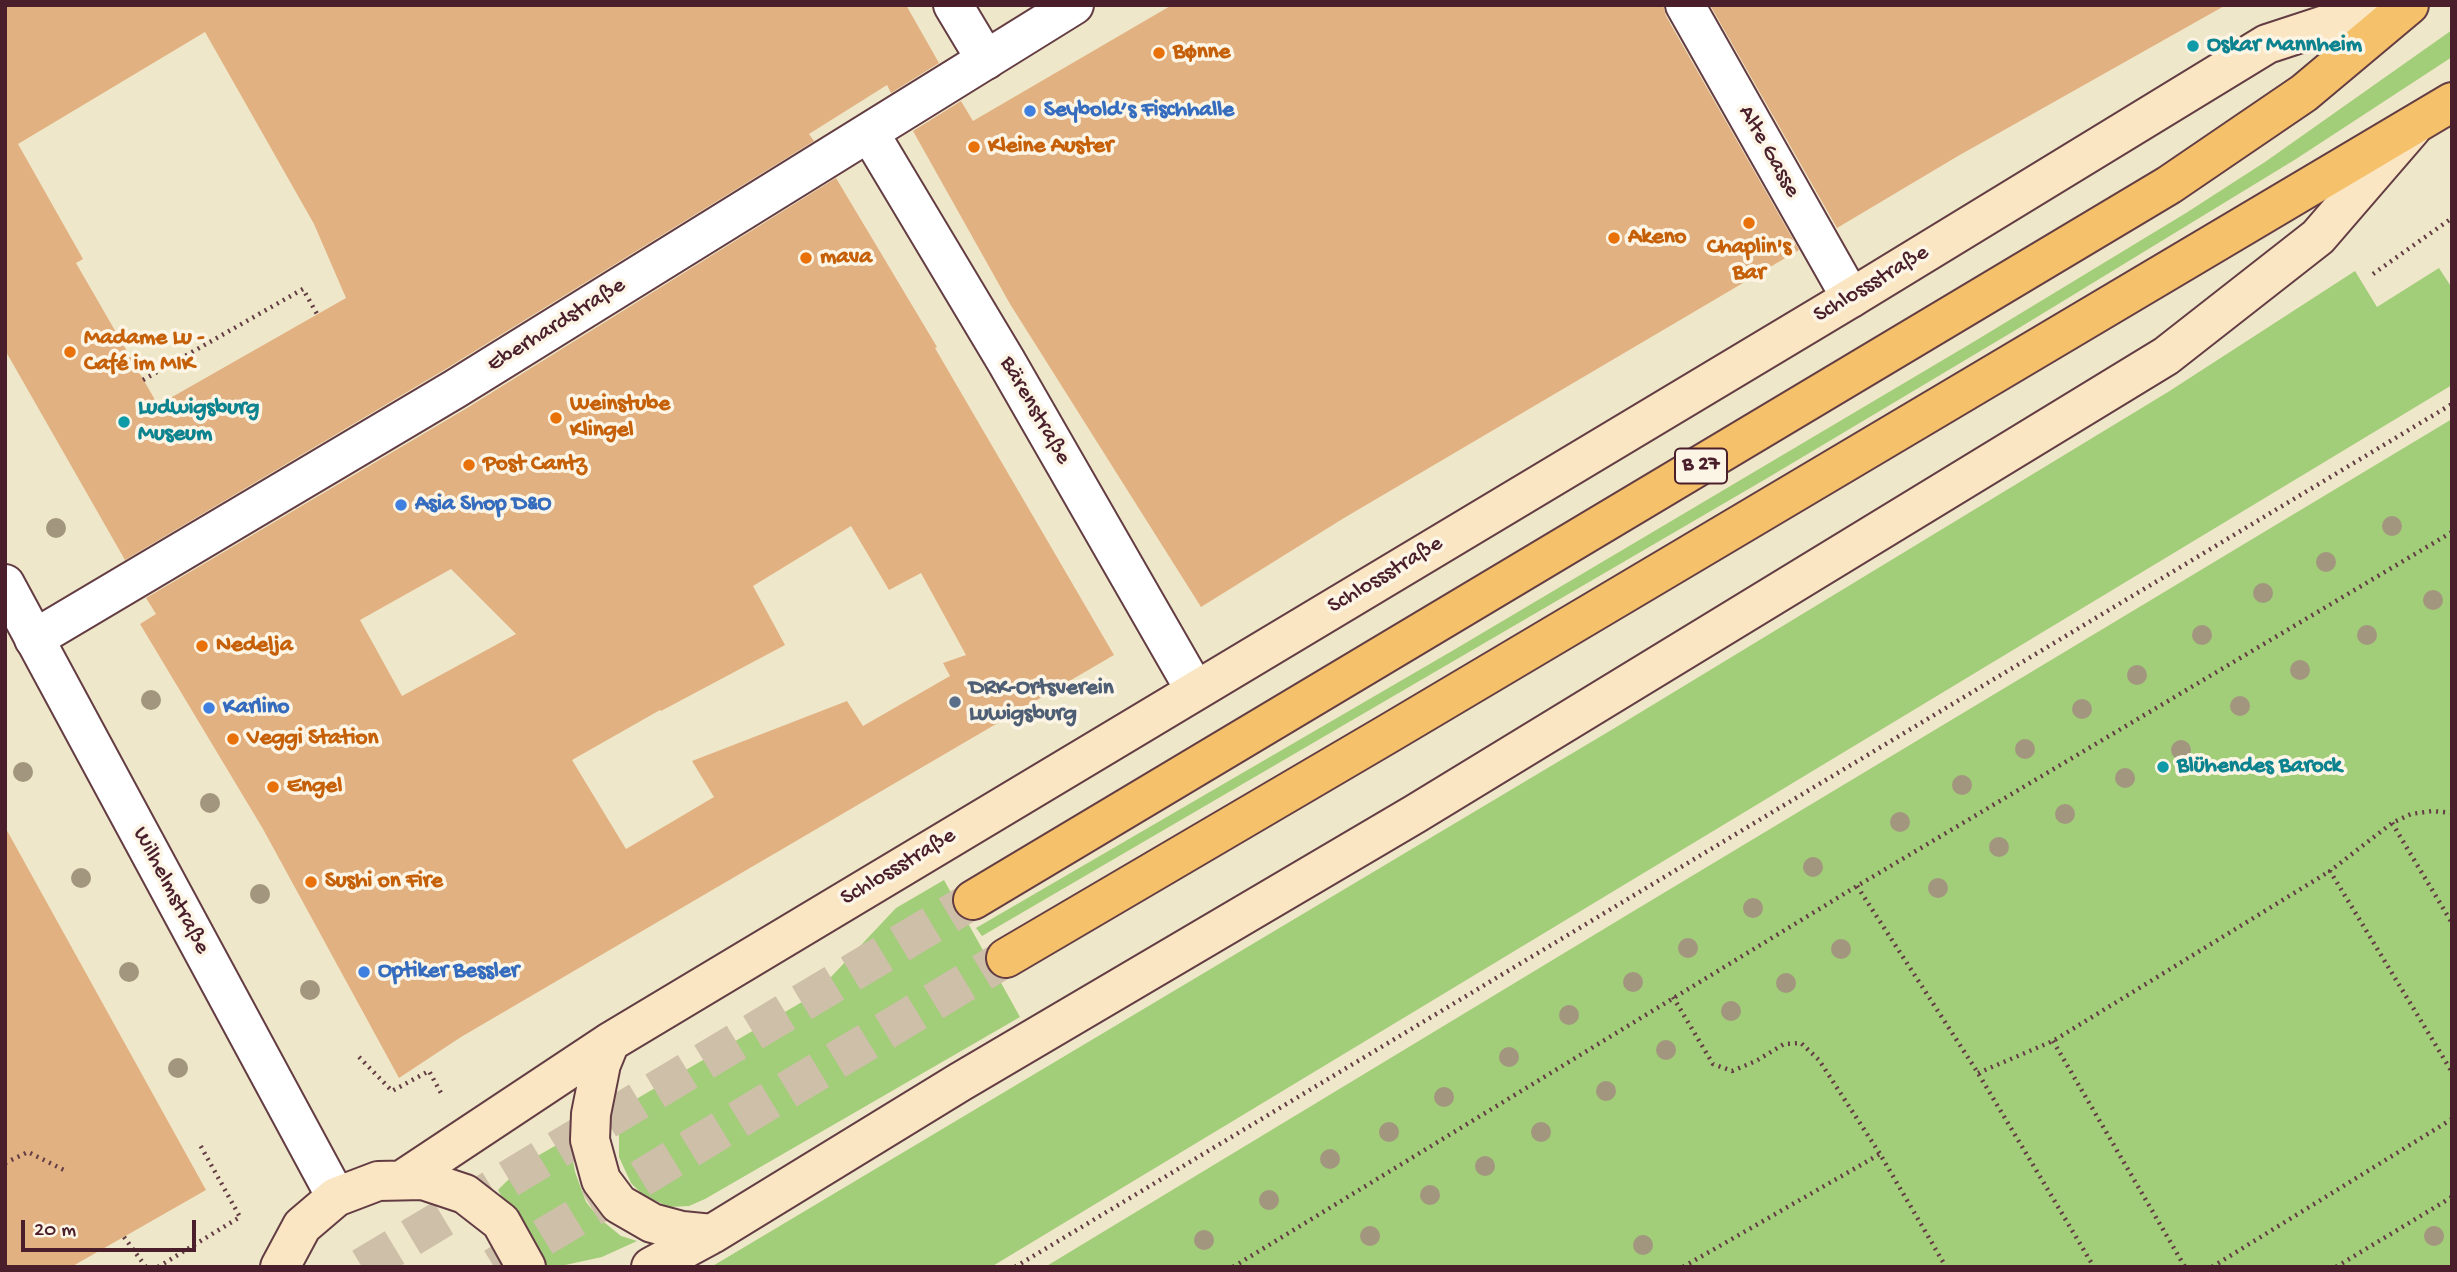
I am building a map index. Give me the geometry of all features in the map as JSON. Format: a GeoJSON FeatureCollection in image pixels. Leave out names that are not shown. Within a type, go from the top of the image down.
{"type":"FeatureCollection","features":[{"type":"Feature","properties":{"kind":"main road","name":"Schlossstraße"},"geometry":{"type":"LineString","coordinates":[[402,1180],[610,1042],[1851,298],[2267,44],[2386,5]]}},
{"type":"Feature","properties":{"kind":"main road","name":"B 27"},"geometry":{"type":"LineString","coordinates":[[973,900],[2169,185],[2304,93],[2409,5]]}},
{"type":"Feature","properties":{"kind":"main road"},"geometry":{"type":"LineString","coordinates":[[1006,958],[2452,102]]}},
{"type":"Feature","properties":{"kind":"main road"},"geometry":{"type":"LineString","coordinates":[[651,1267],[712,1234],[960,1082],[1415,814],[2166,356],[2318,237],[2416,124]]}},
{"type":"Feature","properties":{"kind":"main road"},"geometry":{"type":"LineString","coordinates":[[610,1042],[601,1064],[591,1114],[590,1140],[601,1180],[619,1204],[652,1223],[682,1231],[712,1234]]}},
{"type":"Feature","properties":{"kind":"main road"},"geometry":{"type":"LineString","coordinates":[[279,1265],[302,1226],[336,1197],[378,1181],[423,1180],[465,1194],[500,1222],[526,1267]]}},
{"type":"Feature","properties":{"kind":"street"},"geometry":{"type":"LineString","coordinates":[[953,5],[986,60]]}},
{"type":"Feature","properties":{"kind":"street","name":"Eberhardstraße"},"geometry":{"type":"LineString","coordinates":[[34,639],[455,389],[1074,5]]}},
{"type":"Feature","properties":{"kind":"street","name":"Alte Gasse"},"geometry":{"type":"LineString","coordinates":[[1685,5],[1851,298]]}},
{"type":"Feature","properties":{"kind":"street","name":"Bärenstraße"},"geometry":{"type":"LineString","coordinates":[[870,134],[1006,361],[1195,690]]}},
{"type":"Feature","properties":{"kind":"street","name":"Wilhelmstraße"},"geometry":{"type":"LineString","coordinates":[[5,584],[336,1197]]}},
{"type":"Feature","properties":{"kind":"path"},"geometry":{"type":"LineString","coordinates":[[2373,274],[2452,218]]}},
{"type":"Feature","properties":{"kind":"path"},"geometry":{"type":"LineString","coordinates":[[143,380],[303,289],[317,314]]}},
{"type":"Feature","properties":{"kind":"path"},"geometry":{"type":"LineString","coordinates":[[1015,1267],[2452,404]]}},
{"type":"Feature","properties":{"kind":"path"},"geometry":{"type":"LineString","coordinates":[[1233,1267],[1857,886],[2452,532]]}},
{"type":"Feature","properties":{"kind":"path"},"geometry":{"type":"LineString","coordinates":[[1978,1073],[2053,1041],[2330,871],[2392,823],[2411,814],[2432,811],[2452,813]]}},
{"type":"Feature","properties":{"kind":"path"},"geometry":{"type":"LineString","coordinates":[[2392,823],[2452,923]]}},
{"type":"Feature","properties":{"kind":"path"},"geometry":{"type":"LineString","coordinates":[[2330,871],[2452,1072]]}},
{"type":"Feature","properties":{"kind":"path"},"geometry":{"type":"LineString","coordinates":[[1857,886],[1978,1073],[2094,1267]]}},
{"type":"Feature","properties":{"kind":"path"},"geometry":{"type":"LineString","coordinates":[[1673,997],[1713,1064],[1732,1071],[1756,1061],[1784,1044],[1801,1044],[1819,1060],[1880,1154],[1946,1267]]}},
{"type":"Feature","properties":{"kind":"path"},"geometry":{"type":"LineString","coordinates":[[2053,1041],[2185,1267]]}},
{"type":"Feature","properties":{"kind":"path"},"geometry":{"type":"LineString","coordinates":[[2212,1267],[2452,1119]]}},
{"type":"Feature","properties":{"kind":"path"},"geometry":{"type":"LineString","coordinates":[[158,1267],[240,1217],[200,1143]]}},
{"type":"Feature","properties":{"kind":"path"},"geometry":{"type":"LineString","coordinates":[[5,1163],[28,1152],[64,1170]]}},
{"type":"Feature","properties":{"kind":"path"},"geometry":{"type":"LineString","coordinates":[[1683,1267],[1880,1154]]}},
{"type":"Feature","properties":{"kind":"path"},"geometry":{"type":"LineString","coordinates":[[2336,1267],[2452,1197]]}},
{"type":"Feature","properties":{"kind":"path"},"geometry":{"type":"LineString","coordinates":[[124,1237],[146,1267]]}},
{"type":"Feature","properties":{"kind":"green space"},"geometry":{"type":"Polygon","coordinates":[[[2452,30],[2452,57],[2296,159],[2014,331],[1764,480],[982,936],[976,928],[1452,651],[2186,213],[2265,162],[2452,30]]]}},
{"type":"Feature","properties":{"kind":"green space"},"geometry":{"type":"Polygon","coordinates":[[[2439,268],[2452,288],[2452,385],[991,1267],[711,1267],[1618,726],[2168,392],[2355,271],[2377,307],[2439,268]]]}},
{"type":"Feature","properties":{"kind":"green space","name":"Blühendes Barock"},"geometry":{"type":"Polygon","coordinates":[[[2452,419],[2452,1267],[1045,1267],[1632,912],[2452,419]]]}},
{"type":"Feature","properties":{"kind":"green space"},"geometry":{"type":"Polygon","coordinates":[[[944,880],[1020,1017],[705,1199],[689,1206],[669,1207],[643,1195],[631,1183],[619,1157],[619,1131],[626,1113],[638,1098],[814,995],[896,908],[944,880]]]}},
{"type":"Feature","properties":{"kind":"green space"},"geometry":{"type":"Polygon","coordinates":[[[569,1138],[575,1172],[586,1202],[599,1218],[621,1236],[637,1241],[602,1257],[556,1267],[541,1267],[498,1190],[525,1163],[569,1138]]]}},
{"type":"Feature","properties":{"kind":"building"},"geometry":{"type":"Polygon","coordinates":[[[5,5],[906,5],[939,63],[891,93],[887,85],[809,134],[814,141],[444,370],[125,560],[5,350],[5,5]],[[205,32],[18,144],[83,259],[76,263],[158,405],[346,298],[314,224],[205,32]]]}},
{"type":"Feature","properties":{"kind":"building"},"geometry":{"type":"Polygon","coordinates":[[[1172,5],[1663,5],[1666,16],[1799,250],[1344,518],[1201,607],[1010,304],[913,131],[961,101],[973,121],[1172,5]]]}},
{"type":"Feature","properties":{"kind":"building"},"geometry":{"type":"Polygon","coordinates":[[[1710,5],[2226,5],[1958,156],[1837,228],[1710,5]]]}},
{"type":"Feature","properties":{"kind":"building"},"geometry":{"type":"Polygon","coordinates":[[[836,178],[937,347],[935,348],[1114,655],[461,1037],[399,1078],[263,829],[140,624],[156,614],[146,598],[467,408],[836,178]],[[851,526],[753,586],[785,645],[660,710],[572,760],[626,849],[714,797],[692,761],[847,701],[863,726],[950,676],[943,663],[966,655],[921,573],[889,590],[851,526]],[[451,569],[360,620],[402,696],[516,634],[451,569]]]}},
{"type":"Feature","properties":{"kind":"building"},"geometry":{"type":"Polygon","coordinates":[[[5,827],[206,1190],[71,1267],[5,1267],[5,827]]]}},
{"type":"Feature","properties":{"kind":"tunnel"},"geometry":{"type":"LineString","coordinates":[[362,1267],[973,900]]}},
{"type":"Feature","properties":{"kind":"tunnel"},"geometry":{"type":"LineString","coordinates":[[494,1267],[1006,958]]}},
{"type":"Feature","properties":{"kind":"place","name":"Oskar Mannheim"},"geometry":{"type":"Point","coordinates":[2193,46]}},
{"type":"Feature","properties":{"kind":"place","name":"Bønne"},"geometry":{"type":"Point","coordinates":[1159,53]}},
{"type":"Feature","properties":{"kind":"place","name":"Seybold’s Fischhalle"},"geometry":{"type":"Point","coordinates":[1030,111]}},
{"type":"Feature","properties":{"kind":"place","name":"Kleine Auster"},"geometry":{"type":"Point","coordinates":[974,147]}},
{"type":"Feature","properties":{"kind":"place","name":"Chaplin's Bar"},"geometry":{"type":"Point","coordinates":[1749,223]}},
{"type":"Feature","properties":{"kind":"place","name":"Akeno"},"geometry":{"type":"Point","coordinates":[1614,238]}},
{"type":"Feature","properties":{"kind":"place","name":"mava"},"geometry":{"type":"Point","coordinates":[806,258]}},
{"type":"Feature","properties":{"kind":"place","name":"Madame Lu - Café im MIK"},"geometry":{"type":"Point","coordinates":[70,352]}},
{"type":"Feature","properties":{"kind":"place","name":"Weinstube Klingel"},"geometry":{"type":"Point","coordinates":[556,418]}},
{"type":"Feature","properties":{"kind":"place","name":"Ludwigsburg Museum"},"geometry":{"type":"Point","coordinates":[124,422]}},
{"type":"Feature","properties":{"kind":"place","name":"Post Cantz"},"geometry":{"type":"Point","coordinates":[469,465]}},
{"type":"Feature","properties":{"kind":"place","name":"Asia Shop D&O"},"geometry":{"type":"Point","coordinates":[401,505]}},
{"type":"Feature","properties":{"kind":"place","name":"Nedelja"},"geometry":{"type":"Point","coordinates":[202,646]}},
{"type":"Feature","properties":{"kind":"place","name":"DRK-Ortsverein Luwigsburg"},"geometry":{"type":"Point","coordinates":[955,702]}},
{"type":"Feature","properties":{"kind":"place","name":"Karlino"},"geometry":{"type":"Point","coordinates":[209,708]}},
{"type":"Feature","properties":{"kind":"place","name":"Veggi Station"},"geometry":{"type":"Point","coordinates":[233,739]}},
{"type":"Feature","properties":{"kind":"place","name":"Blühendes Barock"},"geometry":{"type":"Point","coordinates":[2163,767]}},
{"type":"Feature","properties":{"kind":"place","name":"Engel"},"geometry":{"type":"Point","coordinates":[273,787]}},
{"type":"Feature","properties":{"kind":"place","name":"Sushi on Fire"},"geometry":{"type":"Point","coordinates":[311,882]}},
{"type":"Feature","properties":{"kind":"place","name":"Optiker Bessler"},"geometry":{"type":"Point","coordinates":[364,972]}}]}
